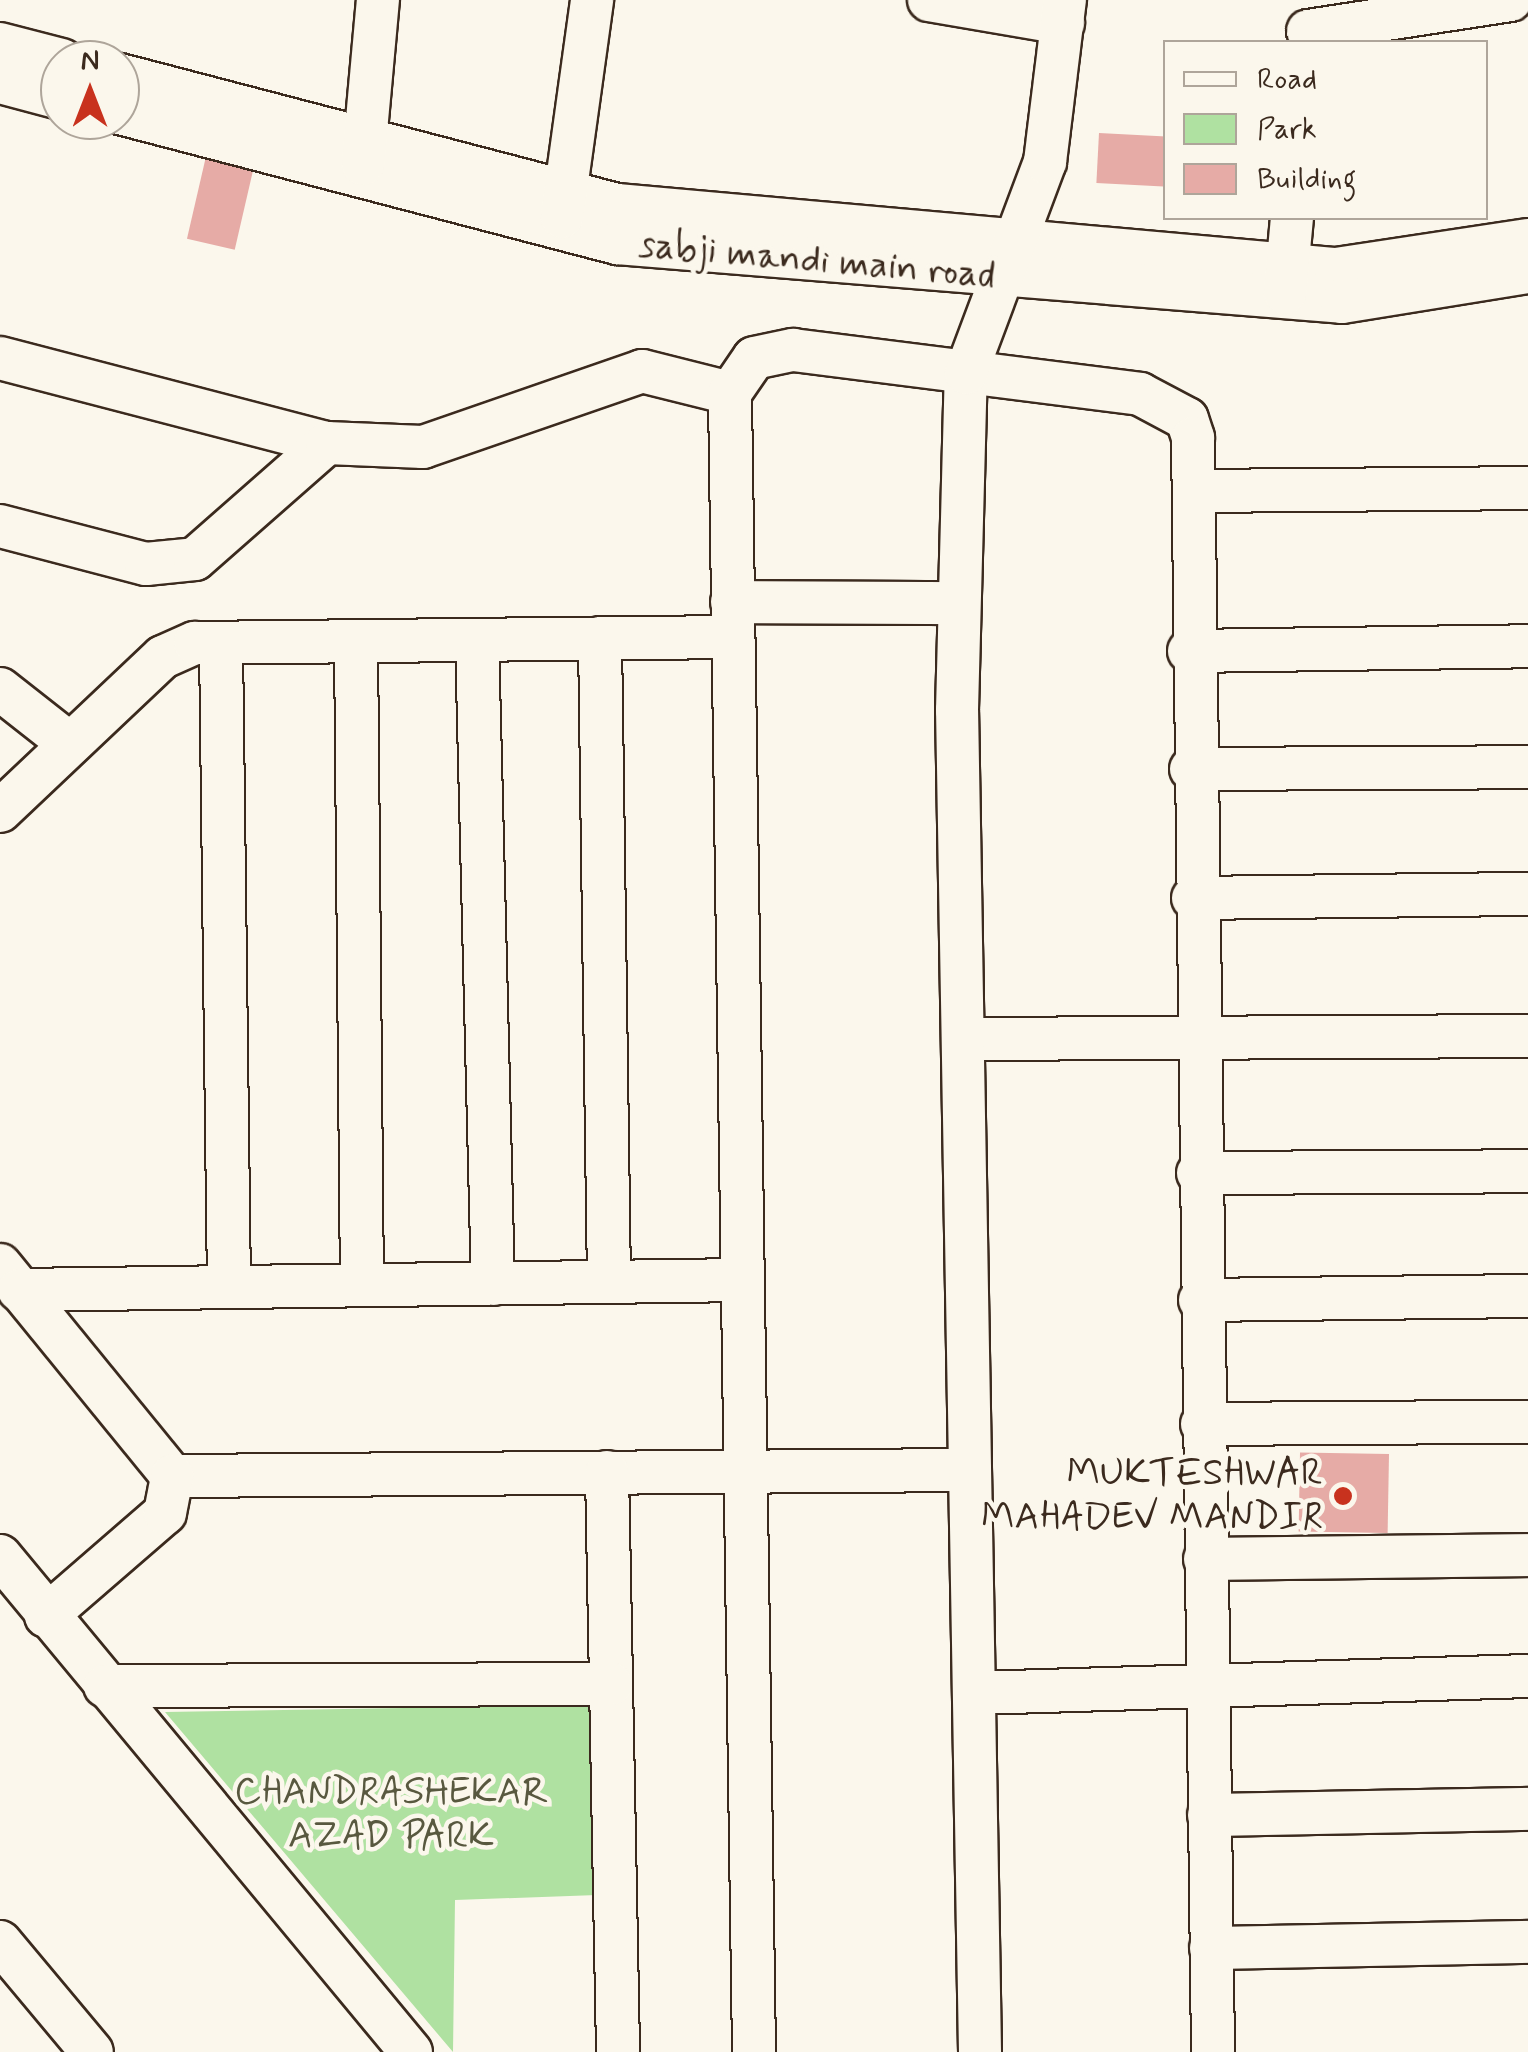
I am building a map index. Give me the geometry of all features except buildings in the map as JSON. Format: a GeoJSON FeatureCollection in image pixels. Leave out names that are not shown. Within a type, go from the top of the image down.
{"type":"FeatureCollection","features":[{"type":"Feature","properties":{"kind":"street"},"geometry":{"type":"LineString","coordinates":[[140,82],[363,158],[378,0]]}},
{"type":"Feature","properties":{"kind":"street"},"geometry":{"type":"LineString","coordinates":[[564,210],[592,0]]}},
{"type":"Feature","properties":{"kind":"street"},"geometry":{"type":"LineString","coordinates":[[929,0],[1064,11],[1045,162],[966,373],[959,603],[970,1470],[978,1692],[980,2052]]}},
{"type":"Feature","properties":{"kind":"street"},"geometry":{"type":"LineString","coordinates":[[1309,24],[1511,0]]}},
{"type":"Feature","properties":{"kind":"street"},"geometry":{"type":"LineString","coordinates":[[0,44],[40,54]]}},
{"type":"Feature","properties":{"kind":"street"},"geometry":{"type":"LineString","coordinates":[[0,82],[40,93]]}},
{"type":"Feature","properties":{"kind":"street","name":"sabji mandi main road"},"geometry":{"type":"LineString","coordinates":[[140,118],[363,158],[564,210],[618,242],[1005,262],[1286,282],[1342,302],[1528,272]]}},
{"type":"Feature","properties":{"kind":"street"},"geometry":{"type":"LineString","coordinates":[[1292,220],[1286,282],[1336,269],[1528,240]]}},
{"type":"Feature","properties":{"kind":"street"},"geometry":{"type":"LineString","coordinates":[[754,2052],[730,394],[754,358],[793,350],[1167,402],[1187,419],[1194,491],[1189,651],[1213,2052]]}},
{"type":"Feature","properties":{"kind":"street"},"geometry":{"type":"LineString","coordinates":[[0,358],[328,443],[424,447],[642,371],[730,394]]}},
{"type":"Feature","properties":{"kind":"street"},"geometry":{"type":"LineString","coordinates":[[0,526],[146,564],[195,558],[328,443]]}},
{"type":"Feature","properties":{"kind":"street"},"geometry":{"type":"LineString","coordinates":[[1194,491],[1528,488]]}},
{"type":"Feature","properties":{"kind":"street"},"geometry":{"type":"LineString","coordinates":[[0,812],[164,657],[221,643],[600,638],[732,620],[959,603]]}},
{"type":"Feature","properties":{"kind":"street"},"geometry":{"type":"LineString","coordinates":[[600,638],[609,1282]]}},
{"type":"Feature","properties":{"kind":"street"},"geometry":{"type":"LineString","coordinates":[[477,640],[493,1284]]}},
{"type":"Feature","properties":{"kind":"street"},"geometry":{"type":"LineString","coordinates":[[356,642],[362,1286]]}},
{"type":"Feature","properties":{"kind":"street"},"geometry":{"type":"LineString","coordinates":[[221,643],[229,1287]]}},
{"type":"Feature","properties":{"kind":"street"},"geometry":{"type":"LineString","coordinates":[[1189,651],[1528,646]]}},
{"type":"Feature","properties":{"kind":"street"},"geometry":{"type":"LineString","coordinates":[[0,690],[70,744]]}},
{"type":"Feature","properties":{"kind":"street"},"geometry":{"type":"LineString","coordinates":[[1191,769],[1528,767]]}},
{"type":"Feature","properties":{"kind":"street"},"geometry":{"type":"LineString","coordinates":[[1194,898],[1528,894]]}},
{"type":"Feature","properties":{"kind":"street"},"geometry":{"type":"LineString","coordinates":[[963,1038],[1528,1036]]}},
{"type":"Feature","properties":{"kind":"street"},"geometry":{"type":"LineString","coordinates":[[1198,1173],[1528,1172]]}},
{"type":"Feature","properties":{"kind":"street"},"geometry":{"type":"LineString","coordinates":[[9,1277],[229,1287],[742,1280]]}},
{"type":"Feature","properties":{"kind":"street"},"geometry":{"type":"LineString","coordinates":[[9,1277],[172,1476]]}},
{"type":"Feature","properties":{"kind":"street"},"geometry":{"type":"LineString","coordinates":[[1200,1300],[1528,1296]]}},
{"type":"Feature","properties":{"kind":"street"},"geometry":{"type":"LineString","coordinates":[[1202,1424],[1528,1422]]}},
{"type":"Feature","properties":{"kind":"street"},"geometry":{"type":"LineString","coordinates":[[172,1476],[970,1470]]}},
{"type":"Feature","properties":{"kind":"street"},"geometry":{"type":"LineString","coordinates":[[607,1472],[618,2052]]}},
{"type":"Feature","properties":{"kind":"street"},"geometry":{"type":"LineString","coordinates":[[46,1616],[164,1513],[172,1476]]}},
{"type":"Feature","properties":{"kind":"street"},"geometry":{"type":"LineString","coordinates":[[1205,1558],[1528,1555]]}},
{"type":"Feature","properties":{"kind":"street"},"geometry":{"type":"LineString","coordinates":[[0,1556],[412,2052]]}},
{"type":"Feature","properties":{"kind":"street"},"geometry":{"type":"LineString","coordinates":[[978,1692],[1207,1691],[1528,1676]]}},
{"type":"Feature","properties":{"kind":"street"},"geometry":{"type":"LineString","coordinates":[[105,1686],[611,1684]]}},
{"type":"Feature","properties":{"kind":"street"},"geometry":{"type":"LineString","coordinates":[[1209,1815],[1528,1809]]}},
{"type":"Feature","properties":{"kind":"street"},"geometry":{"type":"LineString","coordinates":[[0,1942],[92,2052]]}},
{"type":"Feature","properties":{"kind":"street"},"geometry":{"type":"LineString","coordinates":[[1211,1948],[1528,1942]]}},
{"type":"Feature","properties":{"kind":"green space","name":"CHANDRASHEKAR AZAD PARK"},"geometry":{"type":"Polygon","coordinates":[[[591,1705],[597,1895],[455,1900],[453,2052],[165,1712],[591,1705]]]}},
{"type":"Feature","properties":{"kind":"place","name":"MUKTESHWAR MAHADEV MANDIR"},"geometry":{"type":"Point","coordinates":[1343,1496]}}]}
